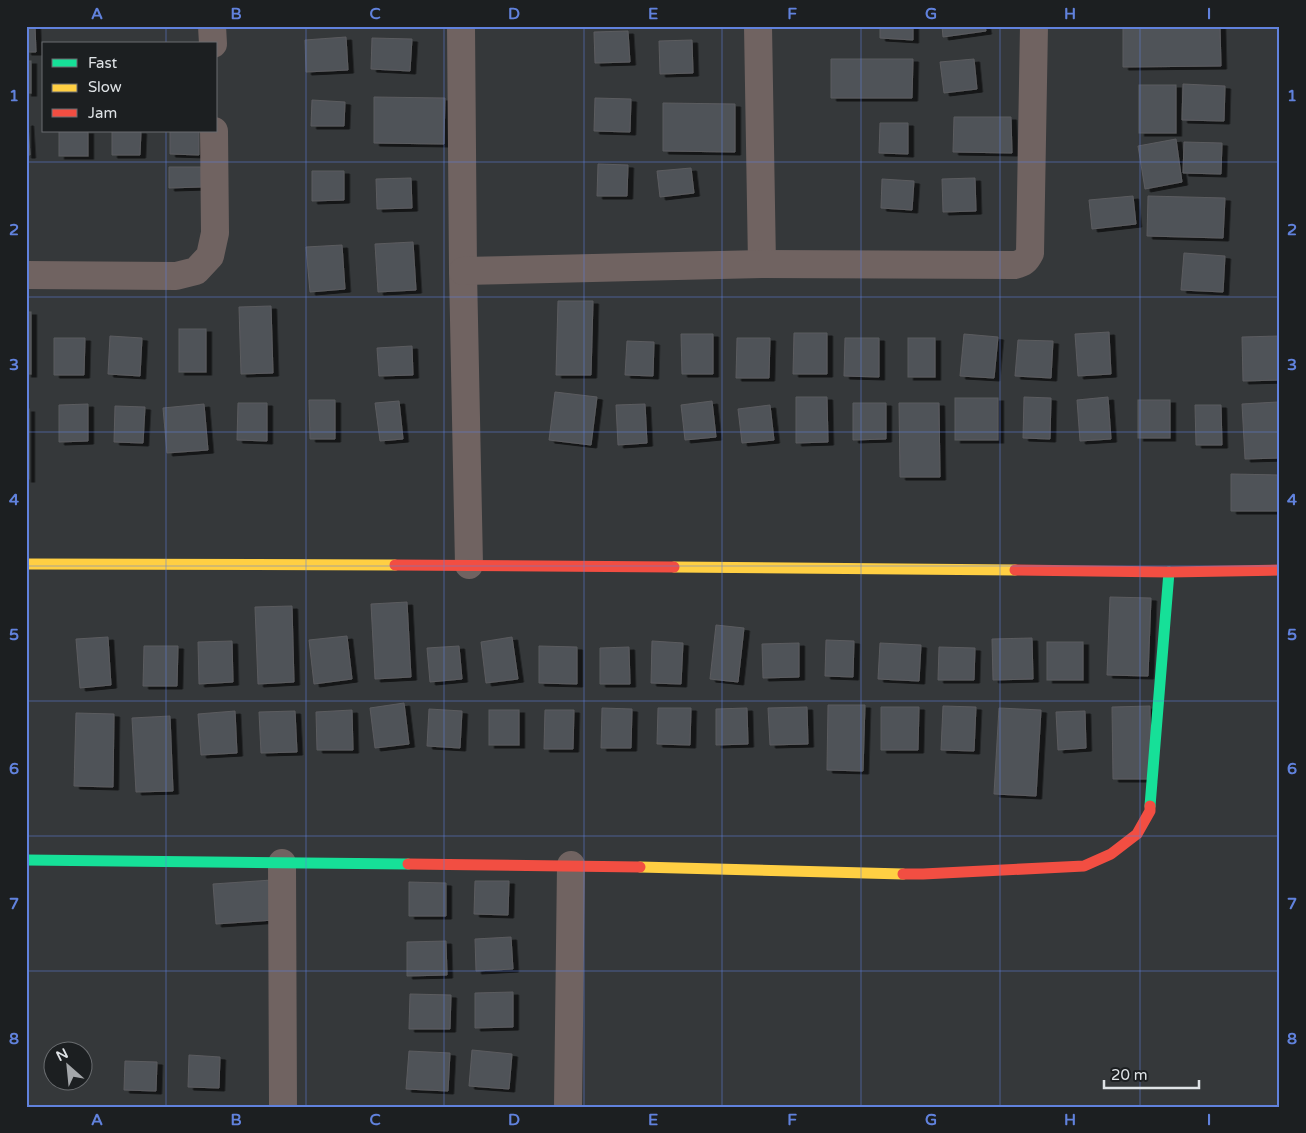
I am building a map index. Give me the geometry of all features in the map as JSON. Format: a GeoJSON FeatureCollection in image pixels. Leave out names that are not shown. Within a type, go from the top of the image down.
{"type":"FeatureCollection","features":[{"type":"Feature","properties":{"kind":"street"},"geometry":{"type":"LineString","coordinates":[[212,26],[213,42]]}},
{"type":"Feature","properties":{"kind":"street"},"geometry":{"type":"LineString","coordinates":[[461,26],[463,271],[469,565]]}},
{"type":"Feature","properties":{"kind":"street"},"geometry":{"type":"LineString","coordinates":[[758,26],[762,264]]}},
{"type":"Feature","properties":{"kind":"street"},"geometry":{"type":"LineString","coordinates":[[463,271],[762,264],[1015,265],[1026,260],[1030,253],[1034,26]]}},
{"type":"Feature","properties":{"kind":"street"},"geometry":{"type":"LineString","coordinates":[[26,275],[176,276],[196,271],[210,256],[215,233],[214,132]]}},
{"type":"Feature","properties":{"kind":"street"},"geometry":{"type":"LineString","coordinates":[[26,564],[469,565],[1169,572],[1280,570]]}},
{"type":"Feature","properties":{"kind":"street"},"geometry":{"type":"LineString","coordinates":[[26,860],[571,865],[923,874],[1084,866],[1111,854],[1137,834],[1150,811],[1169,572]]}},
{"type":"Feature","properties":{"kind":"street"},"geometry":{"type":"LineString","coordinates":[[282,863],[283,1107]]}},
{"type":"Feature","properties":{"kind":"street"},"geometry":{"type":"LineString","coordinates":[[568,1107],[571,865]]}},
{"type":"Feature","properties":{"kind":"building"},"geometry":{"type":"Polygon","coordinates":[[[26,26],[35,26],[36,52],[26,52],[26,26]]]}},
{"type":"Feature","properties":{"kind":"building"},"geometry":{"type":"Polygon","coordinates":[[[880,26],[913,26],[913,40],[880,38],[880,26]]]}},
{"type":"Feature","properties":{"kind":"building"},"geometry":{"type":"Polygon","coordinates":[[[942,26],[985,26],[986,31],[943,37],[942,26]]]}},
{"type":"Feature","properties":{"kind":"building"},"geometry":{"type":"Polygon","coordinates":[[[1123,26],[1220,26],[1221,66],[1123,67],[1123,26]]]}},
{"type":"Feature","properties":{"kind":"building"},"geometry":{"type":"Polygon","coordinates":[[[628,31],[630,62],[595,63],[594,32],[628,31]]]}},
{"type":"Feature","properties":{"kind":"building"},"geometry":{"type":"Polygon","coordinates":[[[346,37],[348,70],[306,72],[305,40],[346,37]]]}},
{"type":"Feature","properties":{"kind":"building"},"geometry":{"type":"Polygon","coordinates":[[[372,38],[412,39],[410,71],[371,69],[372,38]]]}},
{"type":"Feature","properties":{"kind":"building"},"geometry":{"type":"Polygon","coordinates":[[[692,40],[693,73],[660,74],[659,41],[692,40]]]}},
{"type":"Feature","properties":{"kind":"building"},"geometry":{"type":"Polygon","coordinates":[[[831,59],[913,59],[912,98],[831,98],[831,59]]]}},
{"type":"Feature","properties":{"kind":"building"},"geometry":{"type":"Polygon","coordinates":[[[974,59],[977,89],[944,93],[940,62],[974,59]]]}},
{"type":"Feature","properties":{"kind":"building"},"geometry":{"type":"Polygon","coordinates":[[[26,61],[31,61],[31,93],[26,93],[26,61]]]}},
{"type":"Feature","properties":{"kind":"building"},"geometry":{"type":"Polygon","coordinates":[[[1183,84],[1225,86],[1224,121],[1182,120],[1183,84]]]}},
{"type":"Feature","properties":{"kind":"building"},"geometry":{"type":"Polygon","coordinates":[[[1139,85],[1176,85],[1176,133],[1139,133],[1139,85]]]}},
{"type":"Feature","properties":{"kind":"building"},"geometry":{"type":"Polygon","coordinates":[[[374,97],[445,98],[444,144],[374,143],[374,97]]]}},
{"type":"Feature","properties":{"kind":"building"},"geometry":{"type":"Polygon","coordinates":[[[595,98],[631,99],[630,132],[594,131],[595,98]]]}},
{"type":"Feature","properties":{"kind":"building"},"geometry":{"type":"Polygon","coordinates":[[[312,100],[345,102],[344,126],[311,126],[312,100]]]}},
{"type":"Feature","properties":{"kind":"building"},"geometry":{"type":"Polygon","coordinates":[[[663,103],[735,104],[735,152],[663,151],[663,103]]]}},
{"type":"Feature","properties":{"kind":"building"},"geometry":{"type":"Polygon","coordinates":[[[954,117],[1011,117],[1012,153],[953,152],[954,117]]]}},
{"type":"Feature","properties":{"kind":"building"},"geometry":{"type":"Polygon","coordinates":[[[26,123],[28,123],[30,155],[26,155],[26,123]]]}},
{"type":"Feature","properties":{"kind":"building"},"geometry":{"type":"Polygon","coordinates":[[[880,123],[908,123],[908,154],[879,153],[880,123]]]}},
{"type":"Feature","properties":{"kind":"building"},"geometry":{"type":"Polygon","coordinates":[[[59,132],[88,132],[88,156],[59,156],[59,132]]]}},
{"type":"Feature","properties":{"kind":"building"},"geometry":{"type":"Polygon","coordinates":[[[112,132],[141,132],[140,155],[112,155],[112,132]]]}},
{"type":"Feature","properties":{"kind":"building"},"geometry":{"type":"Polygon","coordinates":[[[170,132],[199,132],[199,155],[170,154],[170,132]]]}},
{"type":"Feature","properties":{"kind":"building"},"geometry":{"type":"Polygon","coordinates":[[[1176,139],[1182,182],[1145,189],[1138,146],[1176,139]]]}},
{"type":"Feature","properties":{"kind":"building"},"geometry":{"type":"Polygon","coordinates":[[[1184,142],[1222,143],[1221,174],[1183,173],[1184,142]]]}},
{"type":"Feature","properties":{"kind":"building"},"geometry":{"type":"Polygon","coordinates":[[[598,164],[628,165],[627,196],[597,196],[598,164]]]}},
{"type":"Feature","properties":{"kind":"building"},"geometry":{"type":"Polygon","coordinates":[[[169,167],[201,167],[201,187],[169,188],[169,167]]]}},
{"type":"Feature","properties":{"kind":"building"},"geometry":{"type":"Polygon","coordinates":[[[691,168],[694,193],[660,197],[657,171],[691,168]]]}},
{"type":"Feature","properties":{"kind":"building"},"geometry":{"type":"Polygon","coordinates":[[[312,171],[344,171],[344,200],[312,201],[312,171]]]}},
{"type":"Feature","properties":{"kind":"building"},"geometry":{"type":"Polygon","coordinates":[[[411,178],[412,208],[377,209],[376,179],[411,178]]]}},
{"type":"Feature","properties":{"kind":"building"},"geometry":{"type":"Polygon","coordinates":[[[975,178],[976,211],[943,212],[942,179],[975,178]]]}},
{"type":"Feature","properties":{"kind":"building"},"geometry":{"type":"Polygon","coordinates":[[[882,179],[914,181],[912,210],[881,208],[882,179]]]}},
{"type":"Feature","properties":{"kind":"building"},"geometry":{"type":"Polygon","coordinates":[[[1133,196],[1136,224],[1092,229],[1089,200],[1133,196]]]}},
{"type":"Feature","properties":{"kind":"building"},"geometry":{"type":"Polygon","coordinates":[[[1148,196],[1225,198],[1223,238],[1147,236],[1148,196]]]}},
{"type":"Feature","properties":{"kind":"building"},"geometry":{"type":"Polygon","coordinates":[[[413,242],[416,290],[378,292],[375,244],[413,242]]]}},
{"type":"Feature","properties":{"kind":"building"},"geometry":{"type":"Polygon","coordinates":[[[342,245],[345,289],[310,292],[306,247],[342,245]]]}},
{"type":"Feature","properties":{"kind":"building"},"geometry":{"type":"Polygon","coordinates":[[[1184,253],[1225,256],[1223,292],[1181,290],[1184,253]]]}},
{"type":"Feature","properties":{"kind":"building"},"geometry":{"type":"Polygon","coordinates":[[[558,301],[593,301],[591,375],[556,375],[558,301]]]}},
{"type":"Feature","properties":{"kind":"building"},"geometry":{"type":"Polygon","coordinates":[[[271,306],[273,373],[241,374],[239,307],[271,306]]]}},
{"type":"Feature","properties":{"kind":"building"},"geometry":{"type":"Polygon","coordinates":[[[26,312],[31,312],[31,374],[26,374],[26,312]]]}},
{"type":"Feature","properties":{"kind":"building"},"geometry":{"type":"Polygon","coordinates":[[[179,329],[206,329],[206,372],[179,372],[179,329]]]}},
{"type":"Feature","properties":{"kind":"building"},"geometry":{"type":"Polygon","coordinates":[[[1109,332],[1111,374],[1078,376],[1075,334],[1109,332]]]}},
{"type":"Feature","properties":{"kind":"building"},"geometry":{"type":"Polygon","coordinates":[[[794,333],[827,333],[827,374],[793,374],[794,333]]]}},
{"type":"Feature","properties":{"kind":"building"},"geometry":{"type":"Polygon","coordinates":[[[681,334],[713,334],[713,374],[682,374],[681,334]]]}},
{"type":"Feature","properties":{"kind":"building"},"geometry":{"type":"Polygon","coordinates":[[[964,334],[998,337],[994,378],[960,376],[964,334]]]}},
{"type":"Feature","properties":{"kind":"building"},"geometry":{"type":"Polygon","coordinates":[[[110,336],[142,338],[140,376],[108,374],[110,336]]]}},
{"type":"Feature","properties":{"kind":"building"},"geometry":{"type":"Polygon","coordinates":[[[1280,336],[1280,380],[1243,381],[1242,337],[1280,336]]]}},
{"type":"Feature","properties":{"kind":"building"},"geometry":{"type":"Polygon","coordinates":[[[54,338],[85,338],[84,375],[54,375],[54,338]]]}},
{"type":"Feature","properties":{"kind":"building"},"geometry":{"type":"Polygon","coordinates":[[[737,338],[770,338],[769,378],[736,378],[737,338]]]}},
{"type":"Feature","properties":{"kind":"building"},"geometry":{"type":"Polygon","coordinates":[[[845,338],[879,338],[879,377],[844,376],[845,338]]]}},
{"type":"Feature","properties":{"kind":"building"},"geometry":{"type":"Polygon","coordinates":[[[908,338],[935,338],[935,377],[908,377],[908,338]]]}},
{"type":"Feature","properties":{"kind":"building"},"geometry":{"type":"Polygon","coordinates":[[[1018,340],[1053,341],[1051,378],[1015,376],[1018,340]]]}},
{"type":"Feature","properties":{"kind":"building"},"geometry":{"type":"Polygon","coordinates":[[[627,341],[654,342],[653,376],[625,375],[627,341]]]}},
{"type":"Feature","properties":{"kind":"building"},"geometry":{"type":"Polygon","coordinates":[[[412,346],[413,375],[379,376],[377,348],[412,346]]]}},
{"type":"Feature","properties":{"kind":"building"},"geometry":{"type":"Polygon","coordinates":[[[555,392],[597,397],[591,445],[549,440],[555,392]]]}},
{"type":"Feature","properties":{"kind":"building"},"geometry":{"type":"Polygon","coordinates":[[[796,397],[827,397],[828,442],[796,443],[796,397]]]}},
{"type":"Feature","properties":{"kind":"building"},"geometry":{"type":"Polygon","coordinates":[[[1024,397],[1051,398],[1050,439],[1023,438],[1024,397]]]}},
{"type":"Feature","properties":{"kind":"building"},"geometry":{"type":"Polygon","coordinates":[[[1108,397],[1111,439],[1080,441],[1077,400],[1108,397]]]}},
{"type":"Feature","properties":{"kind":"building"},"geometry":{"type":"Polygon","coordinates":[[[955,398],[998,398],[998,440],[955,440],[955,398]]]}},
{"type":"Feature","properties":{"kind":"building"},"geometry":{"type":"Polygon","coordinates":[[[309,400],[335,400],[335,439],[310,439],[309,400]]]}},
{"type":"Feature","properties":{"kind":"building"},"geometry":{"type":"Polygon","coordinates":[[[1138,400],[1170,400],[1170,438],[1138,438],[1138,400]]]}},
{"type":"Feature","properties":{"kind":"building"},"geometry":{"type":"Polygon","coordinates":[[[399,401],[403,439],[380,441],[375,403],[399,401]]]}},
{"type":"Feature","properties":{"kind":"building"},"geometry":{"type":"Polygon","coordinates":[[[712,401],[716,437],[685,440],[681,405],[712,401]]]}},
{"type":"Feature","properties":{"kind":"building"},"geometry":{"type":"Polygon","coordinates":[[[1278,402],[1280,458],[1245,459],[1242,404],[1278,402]]]}},
{"type":"Feature","properties":{"kind":"building"},"geometry":{"type":"Polygon","coordinates":[[[238,403],[267,403],[267,441],[237,440],[238,403]]]}},
{"type":"Feature","properties":{"kind":"building"},"geometry":{"type":"Polygon","coordinates":[[[853,403],[886,403],[886,439],[853,440],[853,403]]]}},
{"type":"Feature","properties":{"kind":"building"},"geometry":{"type":"Polygon","coordinates":[[[899,403],[939,403],[940,477],[900,477],[899,403]]]}},
{"type":"Feature","properties":{"kind":"building"},"geometry":{"type":"Polygon","coordinates":[[[88,404],[88,441],[59,442],[59,405],[88,404]]]}},
{"type":"Feature","properties":{"kind":"building"},"geometry":{"type":"Polygon","coordinates":[[[204,404],[208,450],[167,453],[163,408],[204,404]]]}},
{"type":"Feature","properties":{"kind":"building"},"geometry":{"type":"Polygon","coordinates":[[[645,404],[647,443],[618,445],[616,405],[645,404]]]}},
{"type":"Feature","properties":{"kind":"building"},"geometry":{"type":"Polygon","coordinates":[[[770,405],[774,440],[742,443],[738,409],[770,405]]]}},
{"type":"Feature","properties":{"kind":"building"},"geometry":{"type":"Polygon","coordinates":[[[1195,405],[1221,405],[1222,445],[1196,445],[1195,405]]]}},
{"type":"Feature","properties":{"kind":"building"},"geometry":{"type":"Polygon","coordinates":[[[115,406],[145,407],[143,443],[114,442],[115,406]]]}},
{"type":"Feature","properties":{"kind":"building"},"geometry":{"type":"Polygon","coordinates":[[[26,409],[29,409],[29,479],[26,479],[26,409]]]}},
{"type":"Feature","properties":{"kind":"building"},"geometry":{"type":"Polygon","coordinates":[[[1231,474],[1280,475],[1280,511],[1231,511],[1231,474]]]}},
{"type":"Feature","properties":{"kind":"building"},"geometry":{"type":"Polygon","coordinates":[[[1110,597],[1151,598],[1148,676],[1107,675],[1110,597]]]}},
{"type":"Feature","properties":{"kind":"building"},"geometry":{"type":"Polygon","coordinates":[[[407,602],[411,677],[375,679],[371,604],[407,602]]]}},
{"type":"Feature","properties":{"kind":"building"},"geometry":{"type":"Polygon","coordinates":[[[292,606],[294,682],[258,684],[255,607],[292,606]]]}},
{"type":"Feature","properties":{"kind":"building"},"geometry":{"type":"Polygon","coordinates":[[[716,625],[744,628],[738,682],[710,679],[716,625]]]}},
{"type":"Feature","properties":{"kind":"building"},"geometry":{"type":"Polygon","coordinates":[[[347,636],[352,679],[314,684],[309,640],[347,636]]]}},
{"type":"Feature","properties":{"kind":"building"},"geometry":{"type":"Polygon","coordinates":[[[108,637],[111,685],[80,688],[76,639],[108,637]]]}},
{"type":"Feature","properties":{"kind":"building"},"geometry":{"type":"Polygon","coordinates":[[[512,637],[518,679],[486,683],[481,642],[512,637]]]}},
{"type":"Feature","properties":{"kind":"building"},"geometry":{"type":"Polygon","coordinates":[[[1032,638],[1033,679],[993,680],[992,639],[1032,638]]]}},
{"type":"Feature","properties":{"kind":"building"},"geometry":{"type":"Polygon","coordinates":[[[826,640],[854,641],[853,677],[825,676],[826,640]]]}},
{"type":"Feature","properties":{"kind":"building"},"geometry":{"type":"Polygon","coordinates":[[[232,641],[233,682],[199,684],[198,642],[232,641]]]}},
{"type":"Feature","properties":{"kind":"building"},"geometry":{"type":"Polygon","coordinates":[[[652,641],[683,643],[681,684],[651,683],[652,641]]]}},
{"type":"Feature","properties":{"kind":"building"},"geometry":{"type":"Polygon","coordinates":[[[1047,642],[1083,642],[1083,680],[1047,680],[1047,642]]]}},
{"type":"Feature","properties":{"kind":"building"},"geometry":{"type":"Polygon","coordinates":[[[799,643],[799,677],[763,678],[762,644],[799,643]]]}},
{"type":"Feature","properties":{"kind":"building"},"geometry":{"type":"Polygon","coordinates":[[[880,643],[921,645],[919,681],[878,679],[880,643]]]}},
{"type":"Feature","properties":{"kind":"building"},"geometry":{"type":"Polygon","coordinates":[[[144,646],[178,646],[177,686],[143,686],[144,646]]]}},
{"type":"Feature","properties":{"kind":"building"},"geometry":{"type":"Polygon","coordinates":[[[459,646],[462,679],[430,682],[427,648],[459,646]]]}},
{"type":"Feature","properties":{"kind":"building"},"geometry":{"type":"Polygon","coordinates":[[[539,646],[577,647],[577,684],[539,683],[539,646]]]}},
{"type":"Feature","properties":{"kind":"building"},"geometry":{"type":"Polygon","coordinates":[[[629,647],[630,684],[600,684],[600,648],[629,647]]]}},
{"type":"Feature","properties":{"kind":"building"},"geometry":{"type":"Polygon","coordinates":[[[939,647],[975,648],[974,680],[938,680],[939,647]]]}},
{"type":"Feature","properties":{"kind":"building"},"geometry":{"type":"Polygon","coordinates":[[[404,703],[409,744],[375,748],[370,708],[404,703]]]}},
{"type":"Feature","properties":{"kind":"building"},"geometry":{"type":"Polygon","coordinates":[[[828,705],[865,705],[863,771],[827,770],[828,705]]]}},
{"type":"Feature","properties":{"kind":"building"},"geometry":{"type":"Polygon","coordinates":[[[943,706],[976,707],[974,751],[941,750],[943,706]]]}},
{"type":"Feature","properties":{"kind":"building"},"geometry":{"type":"Polygon","coordinates":[[[1150,706],[1151,779],[1113,779],[1112,707],[1150,706]]]}},
{"type":"Feature","properties":{"kind":"building"},"geometry":{"type":"Polygon","coordinates":[[[807,707],[808,744],[770,745],[768,708],[807,707]]]}},
{"type":"Feature","properties":{"kind":"building"},"geometry":{"type":"Polygon","coordinates":[[[881,707],[919,707],[918,750],[881,750],[881,707]]]}},
{"type":"Feature","properties":{"kind":"building"},"geometry":{"type":"Polygon","coordinates":[[[602,708],[632,709],[631,748],[601,748],[602,708]]]}},
{"type":"Feature","properties":{"kind":"building"},"geometry":{"type":"Polygon","coordinates":[[[658,708],[691,708],[690,745],[657,744],[658,708]]]}},
{"type":"Feature","properties":{"kind":"building"},"geometry":{"type":"Polygon","coordinates":[[[747,708],[748,744],[716,745],[716,709],[747,708]]]}},
{"type":"Feature","properties":{"kind":"building"},"geometry":{"type":"Polygon","coordinates":[[[999,708],[1041,710],[1036,796],[994,794],[999,708]]]}},
{"type":"Feature","properties":{"kind":"building"},"geometry":{"type":"Polygon","coordinates":[[[429,709],[462,711],[460,748],[427,746],[429,709]]]}},
{"type":"Feature","properties":{"kind":"building"},"geometry":{"type":"Polygon","coordinates":[[[352,710],[353,750],[317,750],[316,712],[352,710]]]}},
{"type":"Feature","properties":{"kind":"building"},"geometry":{"type":"Polygon","coordinates":[[[489,710],[519,710],[519,745],[489,745],[489,710]]]}},
{"type":"Feature","properties":{"kind":"building"},"geometry":{"type":"Polygon","coordinates":[[[545,710],[574,710],[573,749],[544,749],[545,710]]]}},
{"type":"Feature","properties":{"kind":"building"},"geometry":{"type":"Polygon","coordinates":[[[235,711],[237,753],[201,755],[198,714],[235,711]]]}},
{"type":"Feature","properties":{"kind":"building"},"geometry":{"type":"Polygon","coordinates":[[[295,711],[297,752],[261,753],[259,712],[295,711]]]}},
{"type":"Feature","properties":{"kind":"building"},"geometry":{"type":"Polygon","coordinates":[[[1085,711],[1086,748],[1058,750],[1056,712],[1085,711]]]}},
{"type":"Feature","properties":{"kind":"building"},"geometry":{"type":"Polygon","coordinates":[[[76,713],[114,714],[113,787],[74,786],[76,713]]]}},
{"type":"Feature","properties":{"kind":"building"},"geometry":{"type":"Polygon","coordinates":[[[170,716],[173,791],[136,792],[132,718],[170,716]]]}},
{"type":"Feature","properties":{"kind":"building"},"geometry":{"type":"Polygon","coordinates":[[[272,880],[274,920],[216,924],[213,884],[272,880]]]}},
{"type":"Feature","properties":{"kind":"building"},"geometry":{"type":"Polygon","coordinates":[[[475,881],[509,881],[508,915],[474,914],[475,881]]]}},
{"type":"Feature","properties":{"kind":"building"},"geometry":{"type":"Polygon","coordinates":[[[409,882],[446,883],[446,916],[409,916],[409,882]]]}},
{"type":"Feature","properties":{"kind":"building"},"geometry":{"type":"Polygon","coordinates":[[[511,937],[513,969],[476,971],[475,939],[511,937]]]}},
{"type":"Feature","properties":{"kind":"building"},"geometry":{"type":"Polygon","coordinates":[[[446,941],[447,975],[407,976],[407,942],[446,941]]]}},
{"type":"Feature","properties":{"kind":"building"},"geometry":{"type":"Polygon","coordinates":[[[513,992],[513,1027],[475,1028],[475,993],[513,992]]]}},
{"type":"Feature","properties":{"kind":"building"},"geometry":{"type":"Polygon","coordinates":[[[410,994],[451,995],[450,1029],[409,1029],[410,994]]]}},
{"type":"Feature","properties":{"kind":"building"},"geometry":{"type":"Polygon","coordinates":[[[472,1050],[512,1054],[509,1089],[469,1086],[472,1050]]]}},
{"type":"Feature","properties":{"kind":"building"},"geometry":{"type":"Polygon","coordinates":[[[409,1051],[450,1053],[448,1091],[406,1089],[409,1051]]]}},
{"type":"Feature","properties":{"kind":"building"},"geometry":{"type":"Polygon","coordinates":[[[189,1055],[220,1057],[219,1088],[188,1087],[189,1055]]]}},
{"type":"Feature","properties":{"kind":"building"},"geometry":{"type":"Polygon","coordinates":[[[125,1061],[157,1062],[156,1091],[124,1090],[125,1061]]]}},
{"type":"Feature","properties":{"kind":"traffic: fast"},"geometry":{"type":"LineString","coordinates":[[1150,806],[1169,572]]}},
{"type":"Feature","properties":{"kind":"traffic: fast"},"geometry":{"type":"LineString","coordinates":[[26,860],[408,864]]}},
{"type":"Feature","properties":{"kind":"traffic: slow"},"geometry":{"type":"LineString","coordinates":[[26,564],[395,565]]}},
{"type":"Feature","properties":{"kind":"traffic: slow"},"geometry":{"type":"LineString","coordinates":[[674,567],[1015,570]]}},
{"type":"Feature","properties":{"kind":"traffic: slow"},"geometry":{"type":"LineString","coordinates":[[640,867],[903,874]]}},
{"type":"Feature","properties":{"kind":"traffic: jam"},"geometry":{"type":"LineString","coordinates":[[395,565],[674,567]]}},
{"type":"Feature","properties":{"kind":"traffic: jam"},"geometry":{"type":"LineString","coordinates":[[1015,570],[1169,572],[1280,570]]}},
{"type":"Feature","properties":{"kind":"traffic: jam"},"geometry":{"type":"LineString","coordinates":[[903,874],[1084,866],[1111,854],[1137,834],[1150,811],[1150,806]]}},
{"type":"Feature","properties":{"kind":"traffic: jam"},"geometry":{"type":"LineString","coordinates":[[408,864],[640,867]]}}]}
